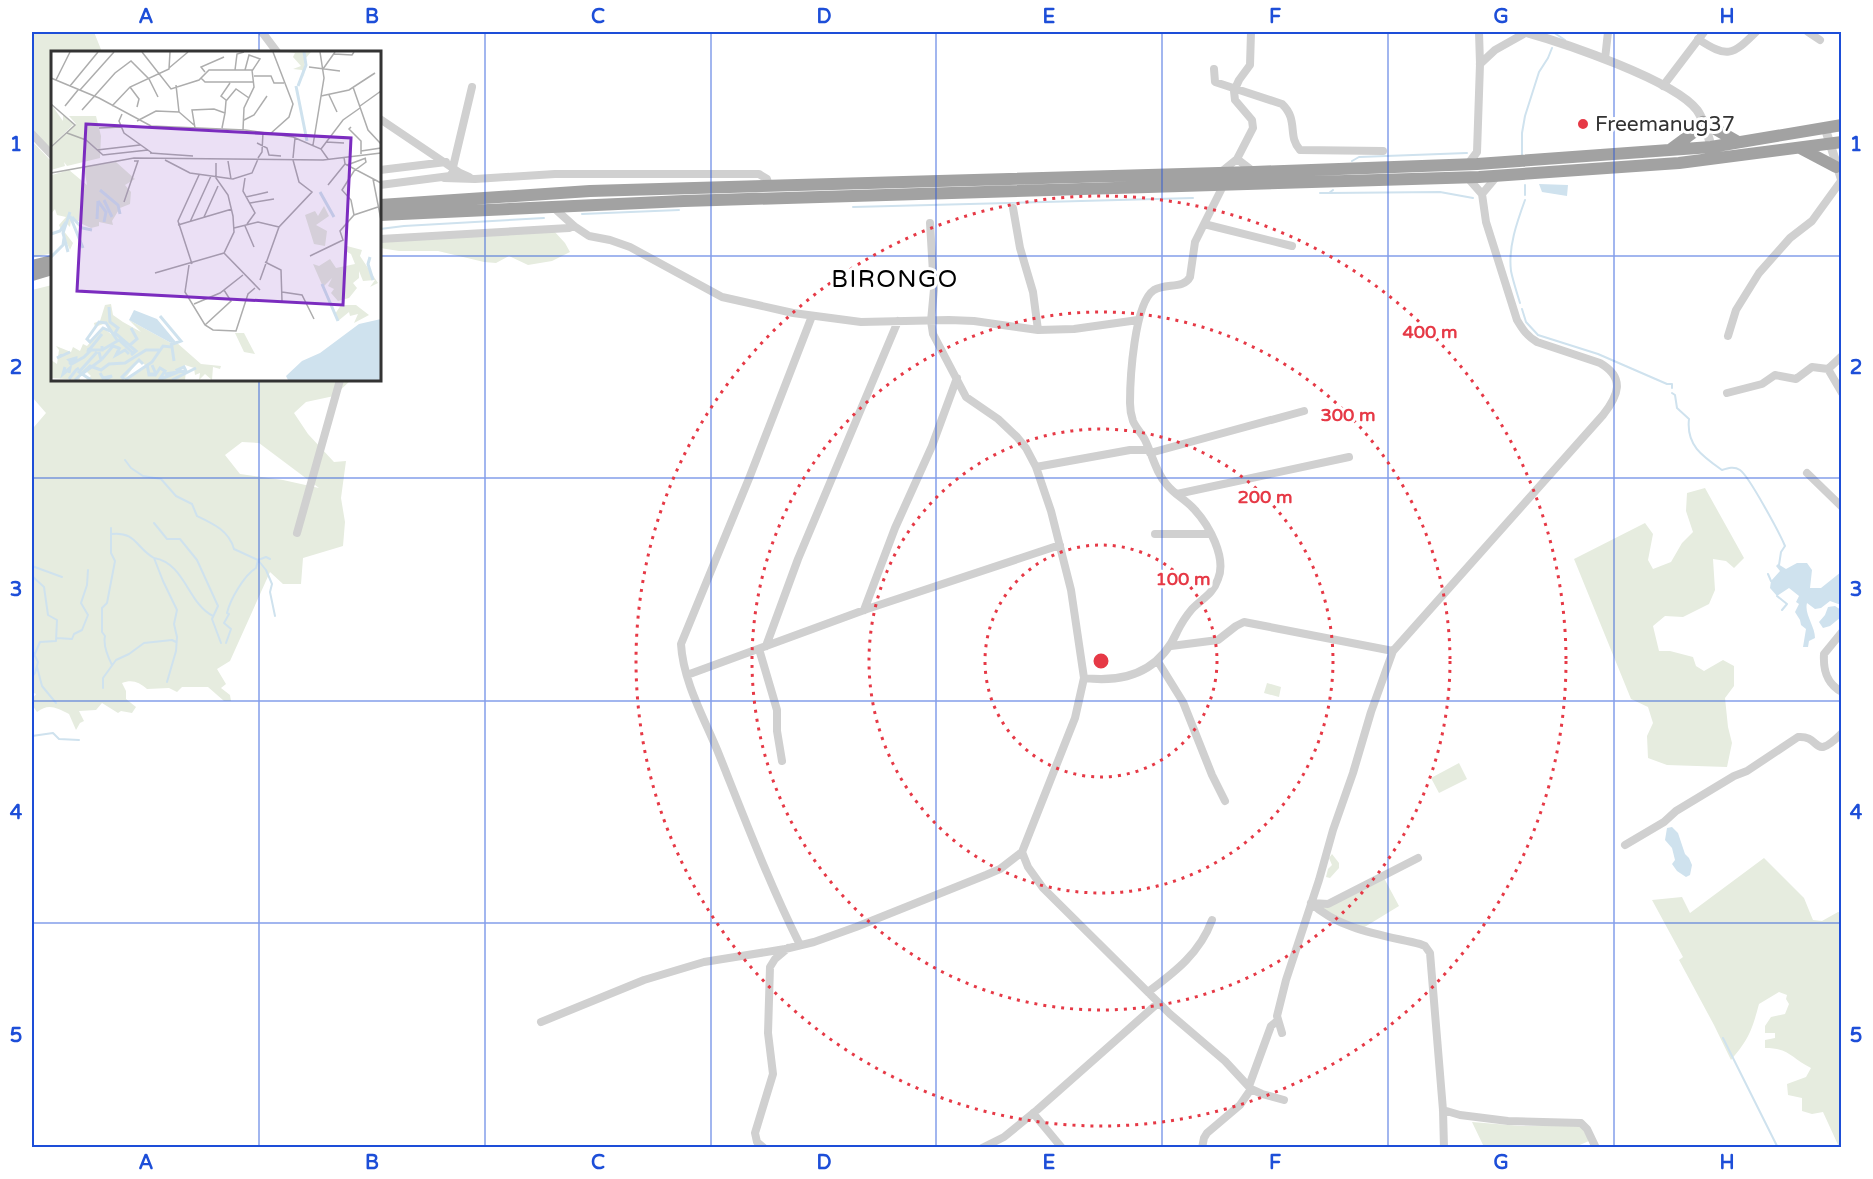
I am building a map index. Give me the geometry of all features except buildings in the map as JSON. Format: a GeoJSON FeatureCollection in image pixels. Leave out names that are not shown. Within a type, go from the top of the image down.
{"type":"FeatureCollection","features":[{"type":"Feature","properties":{"kind":"highway"},"geometry":{"type":"LineString","coordinates":[[1670,150],[1694,132],[1703,122],[1738,142]]}},
{"type":"Feature","properties":{"kind":"highway"},"geometry":{"type":"LineString","coordinates":[[381,206],[590,191],[769,186],[1467,177],[1679,163],[1713,153],[1738,142],[1842,125]]}},
{"type":"Feature","properties":{"kind":"highway"},"geometry":{"type":"LineString","coordinates":[[381,215],[582,205],[1205,185],[1254,172],[1486,163],[1670,150],[1713,153],[1800,148],[1835,143]]}},
{"type":"Feature","properties":{"kind":"highway"},"geometry":{"type":"LineString","coordinates":[[1800,148],[1840,172]]}},
{"type":"Feature","properties":{"kind":"highway"},"geometry":{"type":"LineString","coordinates":[[32,266],[51,261]]}},
{"type":"Feature","properties":{"kind":"highway"},"geometry":{"type":"LineString","coordinates":[[32,275],[51,270]]}},
{"type":"Feature","properties":{"kind":"street"},"geometry":{"type":"LineString","coordinates":[[262,32],[277,51]]}},
{"type":"Feature","properties":{"kind":"street"},"geometry":{"type":"LineString","coordinates":[[1084,678],[1114,680],[1130,676],[1157,660],[1171,646],[1185,617],[1212,593],[1219,579],[1220,563],[1210,534],[1199,515],[1163,481],[1133,421],[1130,404],[1138,320],[1148,295],[1164,286],[1182,285],[1188,282],[1194,247],[1214,202],[1221,179],[1237,159],[1251,131],[1253,124],[1250,116],[1235,100],[1235,87],[1250,65],[1251,32]]}},
{"type":"Feature","properties":{"kind":"street"},"geometry":{"type":"LineString","coordinates":[[1467,164],[1477,152],[1479,32]]}},
{"type":"Feature","properties":{"kind":"street"},"geometry":{"type":"LineString","coordinates":[[1480,64],[1495,50],[1526,32],[1605,59],[1663,86],[1691,104],[1703,122],[1713,153]]}},
{"type":"Feature","properties":{"kind":"street"},"geometry":{"type":"LineString","coordinates":[[1605,59],[1608,32]]}},
{"type":"Feature","properties":{"kind":"street"},"geometry":{"type":"LineString","coordinates":[[1663,86],[1704,32]]}},
{"type":"Feature","properties":{"kind":"street"},"geometry":{"type":"LineString","coordinates":[[1698,39],[1719,51],[1728,53],[1741,47],[1755,32]]}},
{"type":"Feature","properties":{"kind":"street"},"geometry":{"type":"LineString","coordinates":[[1808,32],[1820,40]]}},
{"type":"Feature","properties":{"kind":"street"},"geometry":{"type":"LineString","coordinates":[[1214,69],[1215,82],[1282,104],[1291,112],[1294,137],[1297,148],[1300,150],[1383,151]]}},
{"type":"Feature","properties":{"kind":"street"},"geometry":{"type":"LineString","coordinates":[[444,178],[453,172],[449,164],[472,87]]}},
{"type":"Feature","properties":{"kind":"street"},"geometry":{"type":"LineString","coordinates":[[381,120],[460,173],[475,179]]}},
{"type":"Feature","properties":{"kind":"street"},"geometry":{"type":"LineString","coordinates":[[381,128],[388,125]]}},
{"type":"Feature","properties":{"kind":"street"},"geometry":{"type":"LineString","coordinates":[[1728,336],[1736,309],[1759,273],[1790,238],[1812,220],[1840,172],[1835,143],[1825,128]]}},
{"type":"Feature","properties":{"kind":"street"},"geometry":{"type":"LineString","coordinates":[[32,134],[51,154]]}},
{"type":"Feature","properties":{"kind":"street"},"geometry":{"type":"LineString","coordinates":[[1477,152],[1486,163]]}},
{"type":"Feature","properties":{"kind":"street"},"geometry":{"type":"LineString","coordinates":[[1237,159],[1254,172]]}},
{"type":"Feature","properties":{"kind":"street"},"geometry":{"type":"LineString","coordinates":[[381,170],[449,164]]}},
{"type":"Feature","properties":{"kind":"street"},"geometry":{"type":"LineString","coordinates":[[381,185],[444,178],[475,179],[555,174],[759,174],[767,179],[769,186]]}},
{"type":"Feature","properties":{"kind":"street"},"geometry":{"type":"LineString","coordinates":[[1482,194],[1498,175]]}},
{"type":"Feature","properties":{"kind":"street"},"geometry":{"type":"LineString","coordinates":[[1282,1033],[1277,1021],[1286,980],[1393,651],[1603,415],[1617,393],[1614,374],[1608,367],[1537,342],[1523,329],[1517,320],[1486,222],[1482,194],[1467,177]]}},
{"type":"Feature","properties":{"kind":"street"},"geometry":{"type":"LineString","coordinates":[[1205,185],[1214,202]]}},
{"type":"Feature","properties":{"kind":"street"},"geometry":{"type":"LineString","coordinates":[[574,226],[574,214],[582,205]]}},
{"type":"Feature","properties":{"kind":"street"},"geometry":{"type":"LineString","coordinates":[[553,207],[589,236],[630,247],[722,297],[812,316],[861,322],[974,321],[1038,330],[1074,329],[1138,320]]}},
{"type":"Feature","properties":{"kind":"street"},"geometry":{"type":"LineString","coordinates":[[1013,208],[1020,248],[1034,292],[1038,330]]}},
{"type":"Feature","properties":{"kind":"street"},"geometry":{"type":"LineString","coordinates":[[541,1022],[644,980],[704,962],[789,948],[856,927],[1000,869],[1022,852],[1075,718],[1084,678],[1071,590],[1051,511],[1036,467],[1017,437],[998,419],[966,397],[933,334],[931,321],[934,289],[930,223]]}},
{"type":"Feature","properties":{"kind":"street"},"geometry":{"type":"LineString","coordinates":[[1204,224],[1292,246]]}},
{"type":"Feature","properties":{"kind":"street"},"geometry":{"type":"LineString","coordinates":[[381,239],[574,226]]}},
{"type":"Feature","properties":{"kind":"street"},"geometry":{"type":"LineString","coordinates":[[800,945],[746,823],[687,675],[682,661],[681,644],[746,487],[812,316]]}},
{"type":"Feature","properties":{"kind":"street"},"geometry":{"type":"LineString","coordinates":[[782,762],[777,731],[777,710],[763,647],[898,321]]}},
{"type":"Feature","properties":{"kind":"street"},"geometry":{"type":"LineString","coordinates":[[1828,369],[1842,356]]}},
{"type":"Feature","properties":{"kind":"street"},"geometry":{"type":"LineString","coordinates":[[1727,393],[1762,384],[1775,375],[1796,379],[1812,367],[1828,369]]}},
{"type":"Feature","properties":{"kind":"street"},"geometry":{"type":"LineString","coordinates":[[1828,369],[1842,393]]}},
{"type":"Feature","properties":{"kind":"street"},"geometry":{"type":"LineString","coordinates":[[864,610],[895,528],[932,446],[957,378]]}},
{"type":"Feature","properties":{"kind":"street"},"geometry":{"type":"LineString","coordinates":[[297,532],[340,381]]}},
{"type":"Feature","properties":{"kind":"street"},"geometry":{"type":"LineString","coordinates":[[1036,467],[1130,450],[1150,452],[1304,411]]}},
{"type":"Feature","properties":{"kind":"street"},"geometry":{"type":"LineString","coordinates":[[1177,494],[1348,457]]}},
{"type":"Feature","properties":{"kind":"street"},"geometry":{"type":"LineString","coordinates":[[1807,473],[1842,507]]}},
{"type":"Feature","properties":{"kind":"street"},"geometry":{"type":"LineString","coordinates":[[1155,534],[1210,534]]}},
{"type":"Feature","properties":{"kind":"street"},"geometry":{"type":"LineString","coordinates":[[687,675],[864,610],[1060,545]]}},
{"type":"Feature","properties":{"kind":"street"},"geometry":{"type":"LineString","coordinates":[[1171,646],[1218,640],[1244,622],[1393,651]]}},
{"type":"Feature","properties":{"kind":"street"},"geometry":{"type":"LineString","coordinates":[[1842,632],[1823,658],[1828,682],[1842,692]]}},
{"type":"Feature","properties":{"kind":"street"},"geometry":{"type":"LineString","coordinates":[[1157,660],[1183,702],[1212,775],[1225,801]]}},
{"type":"Feature","properties":{"kind":"street"},"geometry":{"type":"LineString","coordinates":[[1625,845],[1664,822],[1676,811],[1734,776],[1747,771],[1798,737],[1807,738],[1820,748],[1829,746],[1842,733]]}},
{"type":"Feature","properties":{"kind":"street"},"geometry":{"type":"LineString","coordinates":[[1022,852],[1028,867],[1043,888],[1158,1003],[1225,1061],[1250,1088],[1284,1100]]}},
{"type":"Feature","properties":{"kind":"street"},"geometry":{"type":"LineString","coordinates":[[1311,903],[1328,904],[1418,858]]}},
{"type":"Feature","properties":{"kind":"street"},"geometry":{"type":"LineString","coordinates":[[1311,903],[1320,912],[1340,921],[1393,939],[1420,944],[1425,946],[1430,953],[1444,1148]]}},
{"type":"Feature","properties":{"kind":"street"},"geometry":{"type":"LineString","coordinates":[[1148,992],[1183,966],[1202,944],[1212,920]]}},
{"type":"Feature","properties":{"kind":"street"},"geometry":{"type":"LineString","coordinates":[[764,1148],[757,1142],[755,1133],[773,1074],[768,1032],[770,967],[775,959],[789,948]]}},
{"type":"Feature","properties":{"kind":"street"},"geometry":{"type":"LineString","coordinates":[[982,1148],[1004,1137],[1076,1078],[1158,1003]]}},
{"type":"Feature","properties":{"kind":"street"},"geometry":{"type":"LineString","coordinates":[[1202,1148],[1203,1138],[1207,1133],[1240,1105],[1250,1088],[1271,1026],[1277,1021]]}},
{"type":"Feature","properties":{"kind":"street"},"geometry":{"type":"LineString","coordinates":[[1443,1110],[1460,1115],[1508,1121],[1581,1123],[1587,1129],[1596,1148]]}},
{"type":"Feature","properties":{"kind":"street"},"geometry":{"type":"LineString","coordinates":[[1033,1113],[1062,1148]]}},
{"type":"Feature","properties":{"kind":"shaded area"},"geometry":{"type":"Polygon","coordinates":[[[32,32],[94,32],[102,51],[51,51],[51,150],[32,130],[32,32]]]}},
{"type":"Feature","properties":{"kind":"shaded area"},"geometry":{"type":"Polygon","coordinates":[[[32,141],[51,161],[51,253],[32,258],[32,141]]]}},
{"type":"Feature","properties":{"kind":"shaded area"},"geometry":{"type":"Polygon","coordinates":[[[554,231],[570,252],[552,261],[528,265],[509,256],[496,263],[438,251],[399,251],[381,248],[381,239],[554,231]]]}},
{"type":"Feature","properties":{"kind":"shaded area"},"geometry":{"type":"Polygon","coordinates":[[[51,285],[51,381],[350,381],[334,396],[306,402],[294,413],[308,434],[334,462],[346,461],[341,498],[345,522],[343,546],[303,558],[301,584],[283,584],[270,572],[230,661],[217,669],[226,684],[221,688],[230,695],[231,701],[224,701],[208,687],[182,687],[177,692],[169,688],[147,689],[129,681],[122,683],[126,691],[126,699],[136,707],[132,713],[121,711],[118,713],[102,703],[96,710],[79,711],[84,721],[76,730],[69,714],[56,708],[49,707],[37,712],[32,703],[36,694],[32,692],[32,425],[34,427],[46,413],[32,397],[32,290],[51,285]],[[242,442],[225,455],[240,474],[319,488],[259,443],[242,442]]]}},
{"type":"Feature","properties":{"kind":"shaded area"},"geometry":{"type":"Polygon","coordinates":[[[1705,488],[1744,558],[1734,568],[1726,561],[1713,559],[1715,590],[1709,604],[1683,617],[1665,616],[1653,626],[1659,651],[1670,651],[1693,657],[1696,666],[1704,671],[1723,660],[1734,666],[1734,686],[1725,698],[1732,743],[1727,767],[1667,765],[1648,758],[1647,736],[1653,723],[1648,707],[1631,699],[1574,559],[1645,523],[1653,534],[1648,560],[1653,569],[1671,562],[1682,543],[1693,532],[1686,511],[1687,493],[1705,488]]]}},
{"type":"Feature","properties":{"kind":"shaded area"},"geometry":{"type":"Polygon","coordinates":[[[1267,683],[1281,687],[1279,697],[1264,693],[1267,683]]]}},
{"type":"Feature","properties":{"kind":"shaded area"},"geometry":{"type":"Polygon","coordinates":[[[1459,763],[1467,779],[1439,793],[1431,778],[1459,763]]]}},
{"type":"Feature","properties":{"kind":"shaded area"},"geometry":{"type":"Polygon","coordinates":[[[1332,854],[1339,863],[1339,868],[1330,878],[1326,877],[1332,865],[1329,858],[1332,854]]]}},
{"type":"Feature","properties":{"kind":"shaded area"},"geometry":{"type":"Polygon","coordinates":[[[1764,858],[1804,898],[1813,920],[1822,921],[1838,912],[1841,913],[1841,1147],[1823,1112],[1812,1114],[1802,1111],[1802,1098],[1788,1095],[1787,1084],[1806,1077],[1811,1068],[1785,1052],[1765,1048],[1765,1040],[1775,1038],[1775,1033],[1765,1033],[1765,1026],[1771,1017],[1785,1014],[1789,1004],[1786,999],[1787,995],[1779,992],[1759,1004],[1749,1034],[1731,1060],[1679,960],[1683,957],[1652,900],[1682,897],[1690,913],[1764,858]]]}},
{"type":"Feature","properties":{"kind":"shaded area"},"geometry":{"type":"Polygon","coordinates":[[[1384,878],[1399,906],[1363,928],[1339,919],[1319,907],[1384,878]]]}},
{"type":"Feature","properties":{"kind":"shaded area"},"geometry":{"type":"Polygon","coordinates":[[[1472,1122],[1521,1126],[1581,1126],[1589,1141],[1575,1147],[1484,1147],[1472,1122]]]}},
{"type":"Feature","properties":{"kind":"water"},"geometry":{"type":"Polygon","coordinates":[[[1539,184],[1568,185],[1567,196],[1542,192],[1539,184]]]}},
{"type":"Feature","properties":{"kind":"water"},"geometry":{"type":"Polygon","coordinates":[[[1797,563],[1807,563],[1812,570],[1810,588],[1821,588],[1841,572],[1841,605],[1830,601],[1821,608],[1815,609],[1807,603],[1806,607],[1815,638],[1809,641],[1808,647],[1803,647],[1806,629],[1801,625],[1795,612],[1799,604],[1796,602],[1799,596],[1789,588],[1777,596],[1770,588],[1771,581],[1780,571],[1776,566],[1778,564],[1786,569],[1797,563]]]}},
{"type":"Feature","properties":{"kind":"water"},"geometry":{"type":"Polygon","coordinates":[[[1835,606],[1841,610],[1841,617],[1830,626],[1823,628],[1819,622],[1828,607],[1835,606]]]}},
{"type":"Feature","properties":{"kind":"water"},"geometry":{"type":"Polygon","coordinates":[[[1672,827],[1678,833],[1685,854],[1692,865],[1690,875],[1686,877],[1672,864],[1675,860],[1672,848],[1665,840],[1667,828],[1672,827]]]}},
{"type":"Feature","properties":{"kind":"waterway"},"geometry":{"type":"LineString","coordinates":[[1553,32],[1565,40]]}},
{"type":"Feature","properties":{"kind":"waterway"},"geometry":{"type":"LineString","coordinates":[[1522,156],[1525,116],[1539,72],[1552,48]]}},
{"type":"Feature","properties":{"kind":"waterway"},"geometry":{"type":"LineString","coordinates":[[1352,161],[1359,157],[1467,153]]}},
{"type":"Feature","properties":{"kind":"waterway"},"geometry":{"type":"LineString","coordinates":[[1525,185],[1525,195]]}},
{"type":"Feature","properties":{"kind":"waterway"},"geometry":{"type":"LineString","coordinates":[[1320,193],[1329,193],[1333,190]]}},
{"type":"Feature","properties":{"kind":"waterway"},"geometry":{"type":"LineString","coordinates":[[1329,193],[1440,192],[1473,198]]}},
{"type":"Feature","properties":{"kind":"waterway"},"geometry":{"type":"LineString","coordinates":[[853,207],[1193,198]]}},
{"type":"Feature","properties":{"kind":"waterway"},"geometry":{"type":"LineString","coordinates":[[1520,303],[1510,262],[1516,226],[1525,200]]}},
{"type":"Feature","properties":{"kind":"waterway"},"geometry":{"type":"LineString","coordinates":[[582,214],[679,210]]}},
{"type":"Feature","properties":{"kind":"waterway"},"geometry":{"type":"LineString","coordinates":[[381,229],[544,218]]}},
{"type":"Feature","properties":{"kind":"waterway"},"geometry":{"type":"LineString","coordinates":[[1522,309],[1526,322],[1538,335],[1598,354],[1667,384],[1672,384],[1672,388]]}},
{"type":"Feature","properties":{"kind":"waterway"},"geometry":{"type":"LineString","coordinates":[[1672,393],[1675,395],[1677,408],[1689,419],[1690,436],[1697,449],[1722,470],[1729,468],[1740,470],[1757,494],[1785,546],[1781,552],[1779,565]]}},
{"type":"Feature","properties":{"kind":"waterway"},"geometry":{"type":"LineString","coordinates":[[125,460],[131,468],[143,476],[161,479],[176,496],[192,504],[197,516],[225,533],[234,549],[258,560],[266,570],[272,584],[270,592],[275,616]]}},
{"type":"Feature","properties":{"kind":"waterway"},"geometry":{"type":"LineString","coordinates":[[154,523],[167,539],[180,539],[197,560],[218,606],[212,619],[221,643]]}},
{"type":"Feature","properties":{"kind":"waterway"},"geometry":{"type":"LineString","coordinates":[[111,528],[111,553],[115,561],[107,603],[102,608],[102,632],[112,665]]}},
{"type":"Feature","properties":{"kind":"waterway"},"geometry":{"type":"LineString","coordinates":[[111,534],[126,535],[154,558],[177,610],[174,624],[177,637],[176,651],[167,682]]}},
{"type":"Feature","properties":{"kind":"waterway"},"geometry":{"type":"LineString","coordinates":[[226,643],[231,629],[224,623],[234,595],[242,582],[256,568],[258,560],[266,557],[270,559]]}},
{"type":"Feature","properties":{"kind":"waterway"},"geometry":{"type":"LineString","coordinates":[[154,558],[173,567],[198,603],[213,616]]}},
{"type":"Feature","properties":{"kind":"waterway"},"geometry":{"type":"LineString","coordinates":[[32,566],[62,577]]}},
{"type":"Feature","properties":{"kind":"waterway"},"geometry":{"type":"LineString","coordinates":[[57,638],[72,639],[74,634],[82,630],[88,615],[81,603],[87,585],[88,570]]}},
{"type":"Feature","properties":{"kind":"waterway"},"geometry":{"type":"LineString","coordinates":[[1768,574],[1771,581]]}},
{"type":"Feature","properties":{"kind":"waterway"},"geometry":{"type":"LineString","coordinates":[[32,576],[44,587],[48,615],[57,620],[56,641],[40,642],[34,656]]}},
{"type":"Feature","properties":{"kind":"waterway"},"geometry":{"type":"LineString","coordinates":[[1777,596],[1787,604],[1782,610]]}},
{"type":"Feature","properties":{"kind":"waterway"},"geometry":{"type":"LineString","coordinates":[[103,688],[103,678],[116,660],[144,643],[172,640],[176,642]]}},
{"type":"Feature","properties":{"kind":"waterway"},"geometry":{"type":"LineString","coordinates":[[32,650],[38,662],[32,677]]}},
{"type":"Feature","properties":{"kind":"waterway"},"geometry":{"type":"LineString","coordinates":[[37,667],[42,686],[56,703]]}},
{"type":"Feature","properties":{"kind":"waterway"},"geometry":{"type":"LineString","coordinates":[[32,736],[53,733],[59,739],[79,740]]}},
{"type":"Feature","properties":{"kind":"waterway"},"geometry":{"type":"LineString","coordinates":[[1723,1038],[1778,1148]]}},
{"type":"Feature","properties":{"kind":"place","name":"Freemanug37"},"geometry":{"type":"Point","coordinates":[1583,124]}},
{"type":"Feature","properties":{"kind":"district","name":"BIRONGO"},"geometry":{"type":"Point","coordinates":[895,279]}}]}
